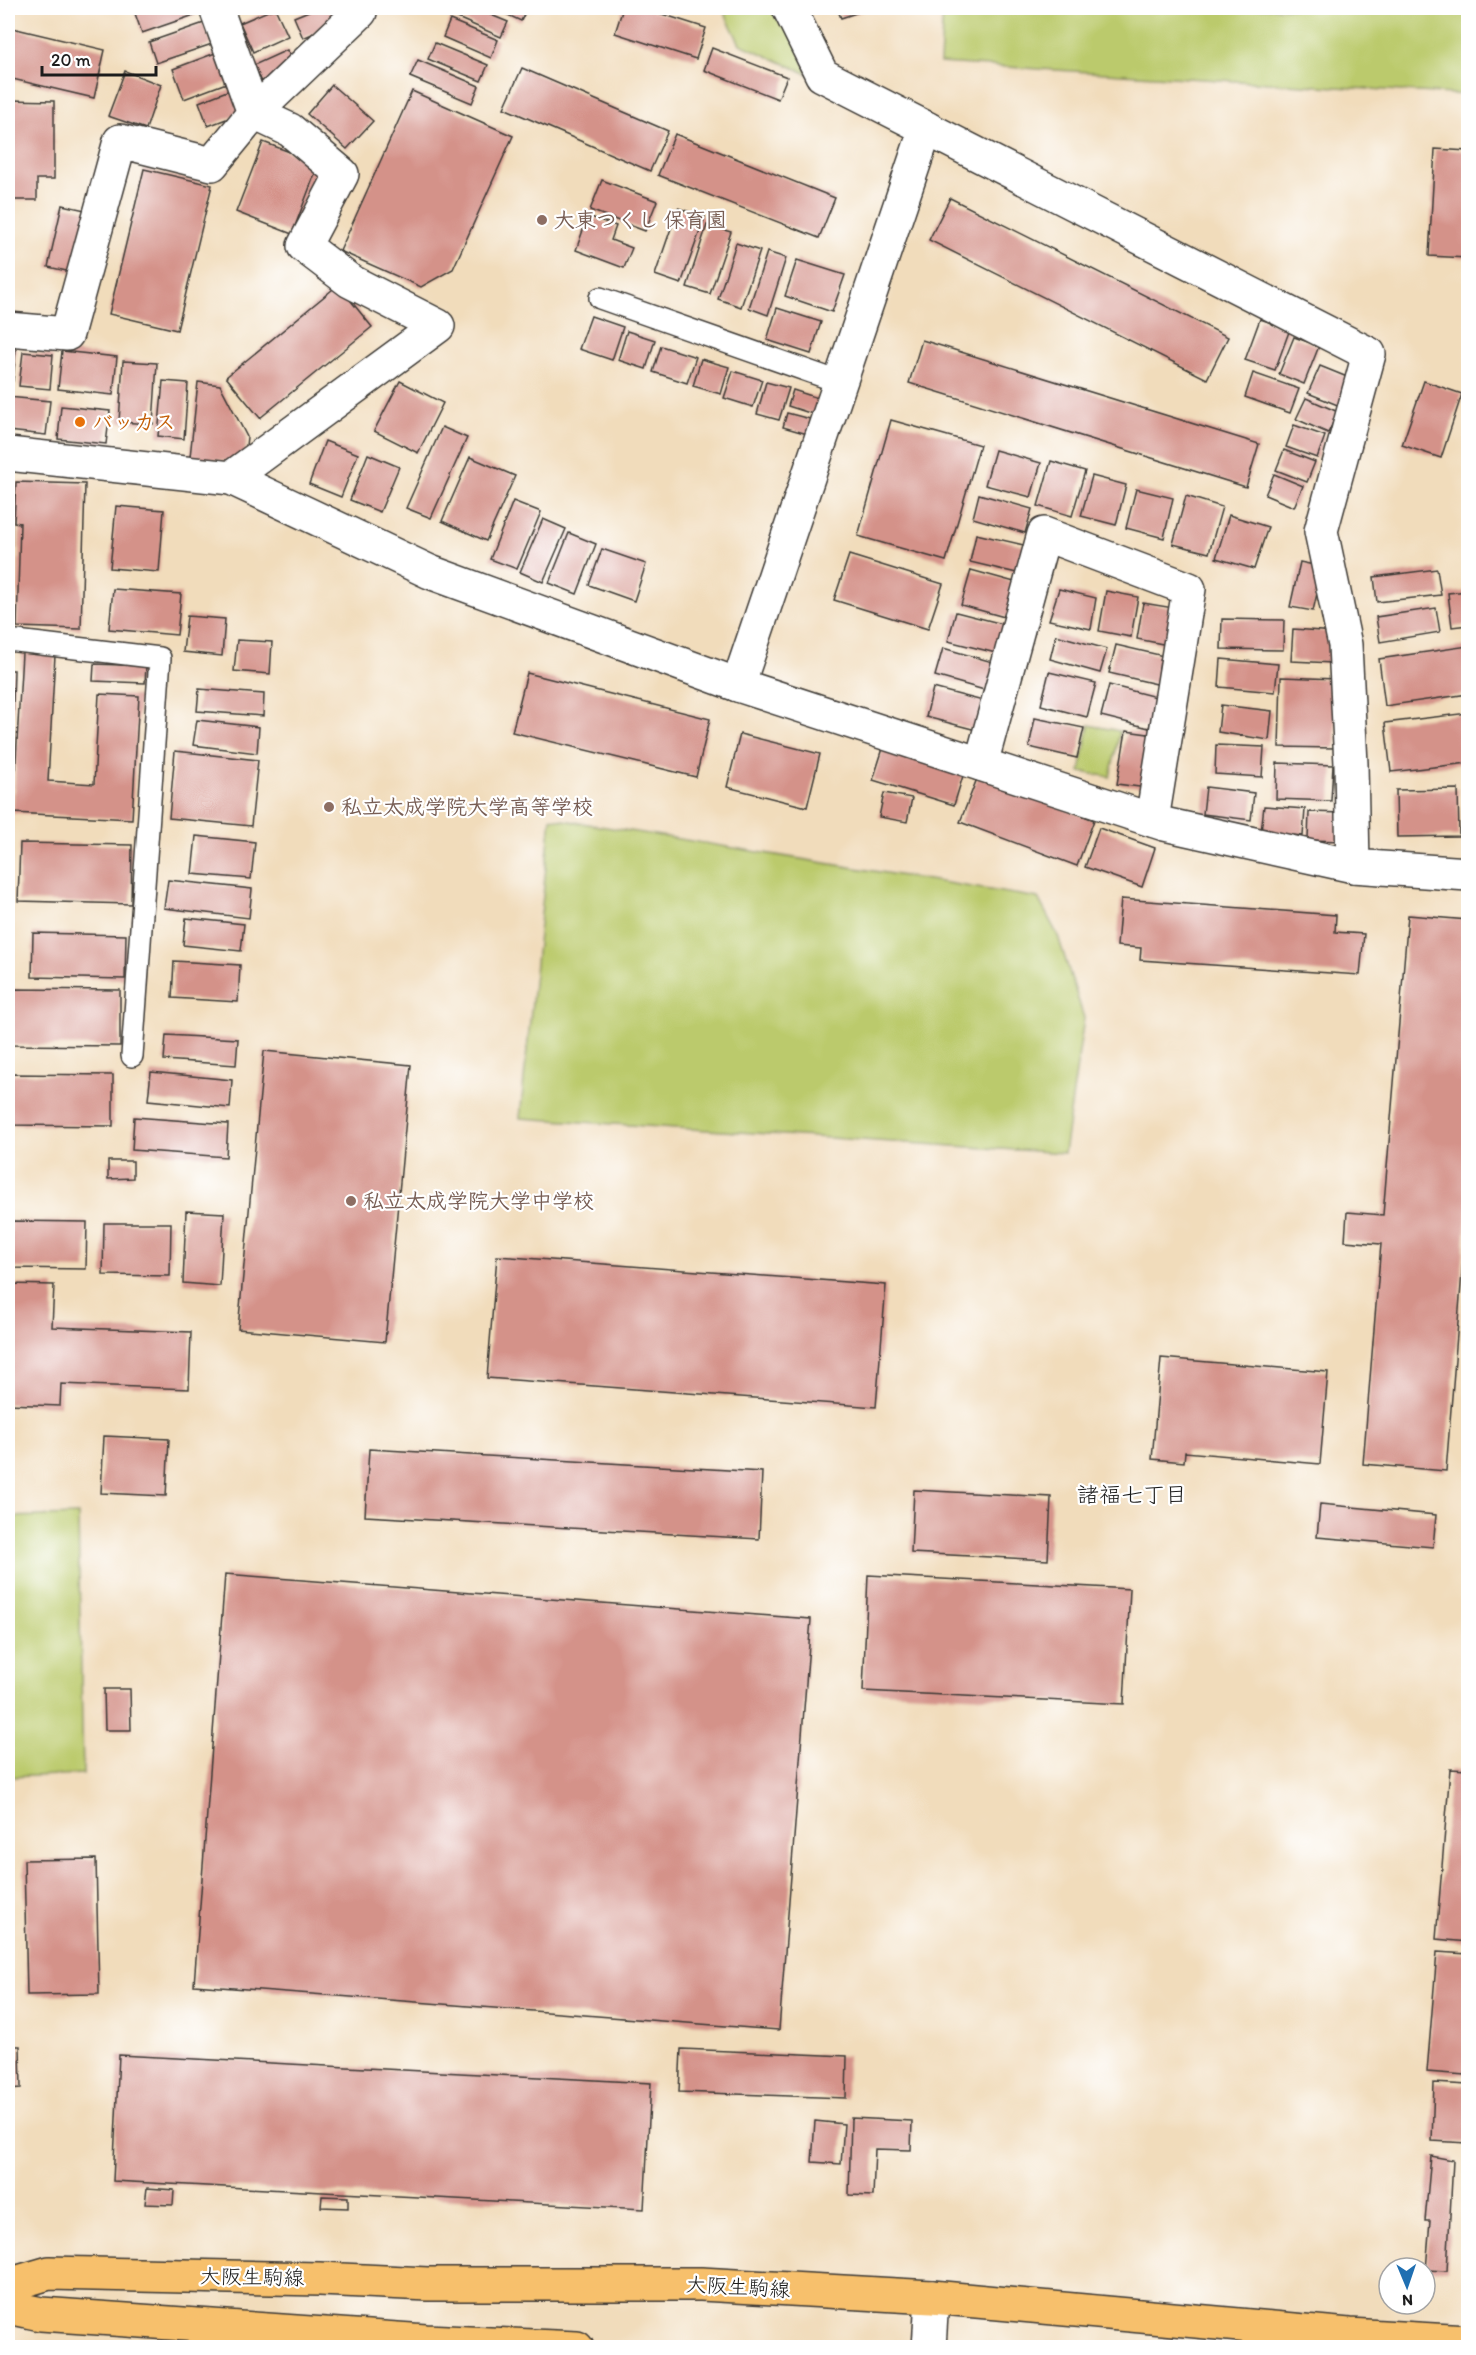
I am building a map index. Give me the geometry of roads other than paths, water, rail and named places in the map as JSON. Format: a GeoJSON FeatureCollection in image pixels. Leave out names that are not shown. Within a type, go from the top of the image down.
{"type":"FeatureCollection","features":[{"type":"Feature","properties":{"kind":"main road","name":"大阪生駒線"},"geometry":{"type":"LineString","coordinates":[[8,2285],[49,2273],[320,2278],[428,2284],[700,2284],[932,2297],[1348,2335],[1468,2342]]}},
{"type":"Feature","properties":{"kind":"main road"},"geometry":{"type":"LineString","coordinates":[[8,2307],[41,2314],[426,2341],[577,2348]]}},
{"type":"Feature","properties":{"kind":"street"},"geometry":{"type":"LineString","coordinates":[[216,8],[254,113],[290,130],[342,174],[304,246],[350,281],[438,326],[231,478]]}},
{"type":"Feature","properties":{"kind":"street"},"geometry":{"type":"LineString","coordinates":[[8,329],[67,334],[120,141],[212,164],[254,113],[360,12],[360,8]]}},
{"type":"Feature","properties":{"kind":"street"},"geometry":{"type":"LineString","coordinates":[[789,8],[822,75],[1369,354],[1321,531],[1345,645],[1352,764],[1353,866]]}},
{"type":"Feature","properties":{"kind":"street"},"geometry":{"type":"LineString","coordinates":[[738,685],[842,383],[926,128]]}},
{"type":"Feature","properties":{"kind":"street"},"geometry":{"type":"LineString","coordinates":[[8,454],[231,478],[430,572],[738,685],[1152,820],[1353,866],[1468,874]]}},
{"type":"Feature","properties":{"kind":"street"},"geometry":{"type":"LineString","coordinates":[[981,764],[1044,534],[1190,589],[1152,820]]}},
{"type":"Feature","properties":{"kind":"street"},"geometry":{"type":"LineString","coordinates":[[929,2348],[932,2297]]}},
{"type":"Feature","properties":{"kind":"lane"},"geometry":{"type":"LineString","coordinates":[[600,298],[842,383]]}},
{"type":"Feature","properties":{"kind":"lane"},"geometry":{"type":"LineString","coordinates":[[8,640],[160,658],[132,1056]]}},
{"type":"Feature","properties":{"kind":"place","name":"大東つくし 保育園"},"geometry":{"type":"Point","coordinates":[542,220]}},
{"type":"Feature","properties":{"kind":"place","name":"バッカス"},"geometry":{"type":"Point","coordinates":[80,422]}},
{"type":"Feature","properties":{"kind":"place","name":"私立太成学院大学高等学校"},"geometry":{"type":"Point","coordinates":[329,807]}},
{"type":"Feature","properties":{"kind":"place","name":"私立太成学院大学中学校"},"geometry":{"type":"Point","coordinates":[351,1201]}},
{"type":"Feature","properties":{"kind":"district","name":"諸福七丁目"},"geometry":{"type":"Point","coordinates":[1132,1494]}}]}
